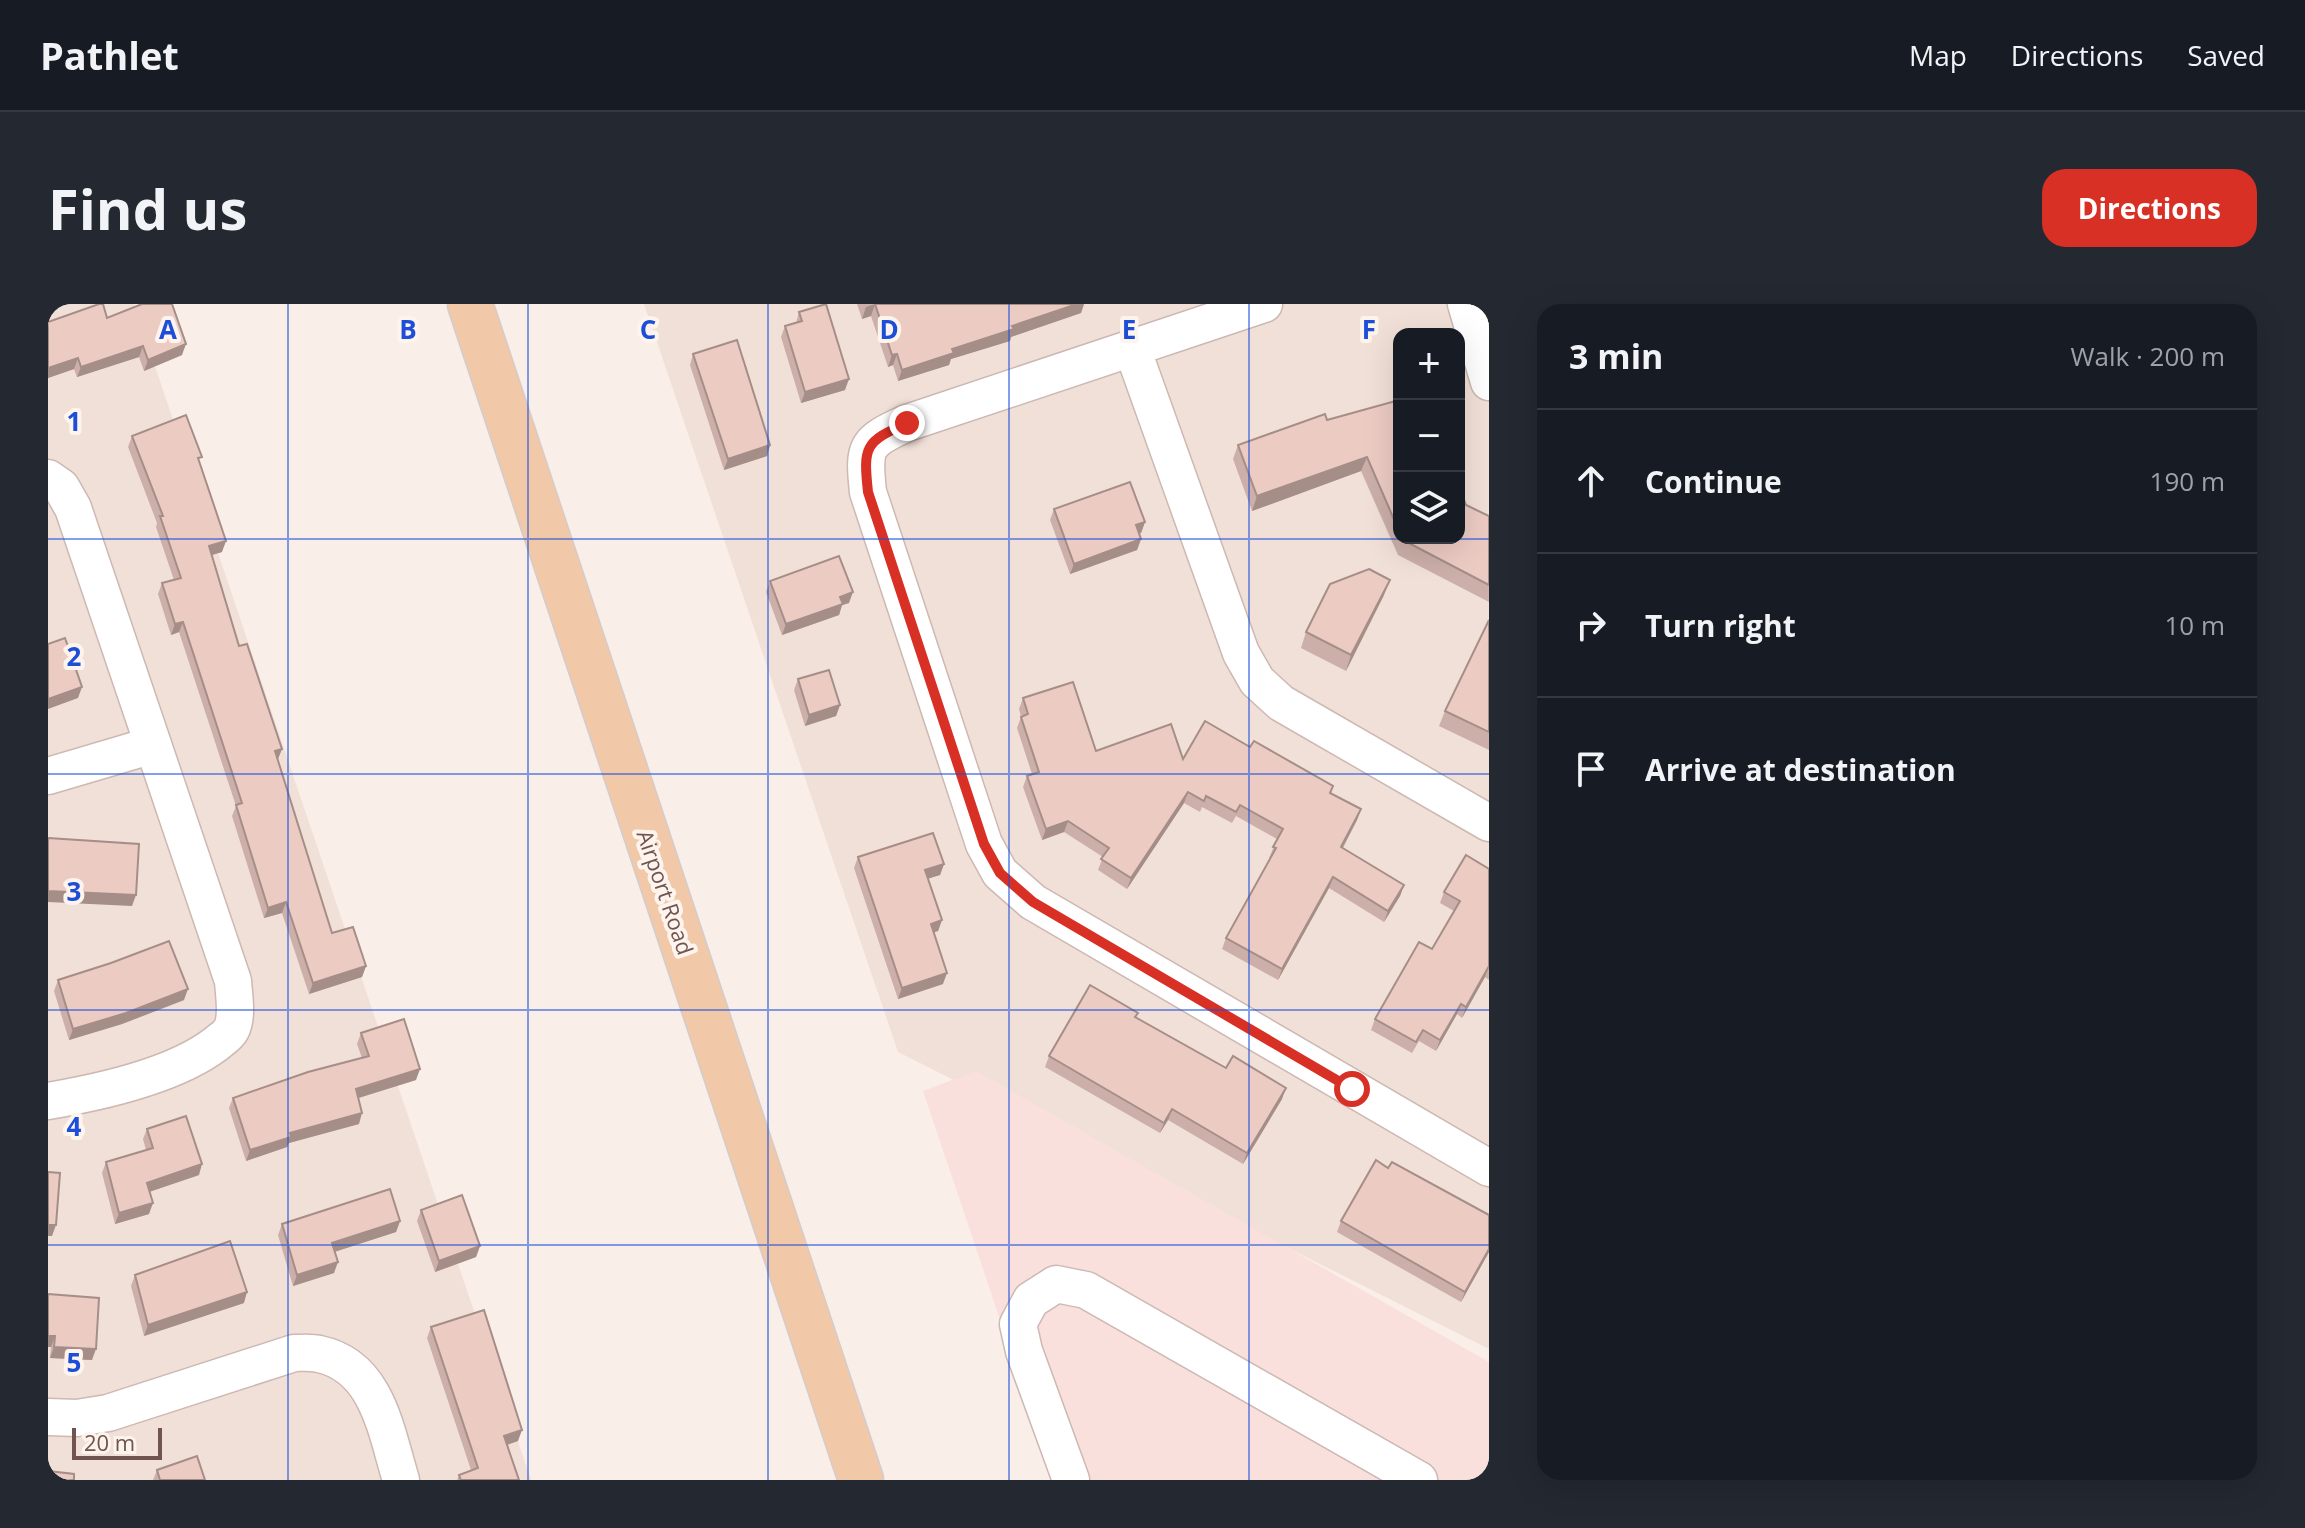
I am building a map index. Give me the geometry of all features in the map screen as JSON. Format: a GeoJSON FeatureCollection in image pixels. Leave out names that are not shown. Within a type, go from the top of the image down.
{"type":"FeatureCollection","features":[{"type":"Feature","properties":{"kind":"main road","name":"Airport Road"},"geometry":{"type":"LineString","coordinates":[[470,304],[861,1480]]}},
{"type":"Feature","properties":{"kind":"street"},"geometry":{"type":"LineString","coordinates":[[1264,304],[907,423],[882,435],[870,445],[865,461],[868,492],[984,844],[1000,873],[1033,902],[1489,1168]]}},
{"type":"Feature","properties":{"kind":"street"},"geometry":{"type":"LineString","coordinates":[[1466,304],[1489,382]]}},
{"type":"Feature","properties":{"kind":"street"},"geometry":{"type":"LineString","coordinates":[[1132,348],[1241,653],[1257,681],[1281,703],[1489,823]]}},
{"type":"Feature","properties":{"kind":"street"},"geometry":{"type":"LineString","coordinates":[[48,478],[61,487],[73,508],[233,981],[235,1006],[231,1031],[210,1050],[176,1067],[48,1101]]}},
{"type":"Feature","properties":{"kind":"street"},"geometry":{"type":"LineString","coordinates":[[48,776],[153,745]]}},
{"type":"Feature","properties":{"kind":"street"},"geometry":{"type":"LineString","coordinates":[[1071,1480],[1024,1351],[1018,1324],[1031,1300],[1056,1284],[1086,1290],[1419,1480]]}},
{"type":"Feature","properties":{"kind":"street"},"geometry":{"type":"LineString","coordinates":[[48,1417],[77,1418],[108,1413],[294,1353],[321,1354],[353,1369],[376,1397],[401,1480]]}},
{"type":"Feature","properties":{"kind":"shaded area"},"geometry":{"type":"Polygon","coordinates":[[[48,304],[134,304],[531,1480],[48,1480],[48,304]]]}},
{"type":"Feature","properties":{"kind":"shaded area"},"geometry":{"type":"Polygon","coordinates":[[[644,304],[1489,304],[1489,1349],[898,1052],[644,304]]]}},
{"type":"Feature","properties":{"kind":"shaded area"},"geometry":{"type":"Polygon","coordinates":[[[976,1071],[1489,1362],[1489,1480],[1054,1480],[923,1091],[976,1071]]]}},
{"type":"Feature","properties":{"kind":"building"},"geometry":{"type":"Polygon","coordinates":[[[103,304],[107,318],[142,304],[172,304],[186,344],[148,360],[143,346],[81,367],[78,358],[48,368],[48,322],[103,304]]]}},
{"type":"Feature","properties":{"kind":"building"},"geometry":{"type":"Polygon","coordinates":[[[826,304],[849,379],[805,392],[785,326],[802,321],[799,312],[826,304]]]}},
{"type":"Feature","properties":{"kind":"building"},"geometry":{"type":"Polygon","coordinates":[[[875,304],[1077,304],[952,349],[954,353],[902,370],[897,354],[892,355],[875,304]]]}},
{"type":"Feature","properties":{"kind":"building"},"geometry":{"type":"Polygon","coordinates":[[[737,340],[770,445],[728,459],[693,354],[737,340]]]}},
{"type":"Feature","properties":{"kind":"building"},"geometry":{"type":"Polygon","coordinates":[[[1393,402],[1393,517],[1367,457],[1257,496],[1238,445],[1325,414],[1327,420],[1393,402]]]}},
{"type":"Feature","properties":{"kind":"building"},"geometry":{"type":"Polygon","coordinates":[[[186,415],[202,457],[198,458],[226,541],[209,546],[239,646],[247,644],[282,749],[275,751],[332,933],[353,927],[366,966],[313,983],[286,902],[268,908],[236,805],[242,803],[183,622],[175,624],[162,583],[181,578],[160,516],[163,516],[132,436],[186,415]]]}},
{"type":"Feature","properties":{"kind":"building"},"geometry":{"type":"Polygon","coordinates":[[[1130,482],[1145,522],[1136,525],[1141,539],[1074,564],[1054,509],[1130,482]]]}},
{"type":"Feature","properties":{"kind":"building"},"geometry":{"type":"Polygon","coordinates":[[[1465,503],[1489,516],[1489,585],[1411,544],[1465,544],[1465,503]]]}},
{"type":"Feature","properties":{"kind":"building"},"geometry":{"type":"Polygon","coordinates":[[[839,556],[853,592],[840,597],[843,604],[786,624],[770,581],[839,556]]]}},
{"type":"Feature","properties":{"kind":"building"},"geometry":{"type":"Polygon","coordinates":[[[1369,569],[1390,580],[1351,655],[1306,632],[1330,584],[1369,569]]]}},
{"type":"Feature","properties":{"kind":"building"},"geometry":{"type":"Polygon","coordinates":[[[1489,620],[1489,732],[1445,711],[1489,620]]]}},
{"type":"Feature","properties":{"kind":"building"},"geometry":{"type":"Polygon","coordinates":[[[65,638],[82,687],[48,699],[48,644],[65,638]]]}},
{"type":"Feature","properties":{"kind":"building"},"geometry":{"type":"Polygon","coordinates":[[[829,670],[840,705],[809,715],[798,679],[829,670]]]}},
{"type":"Feature","properties":{"kind":"building"},"geometry":{"type":"Polygon","coordinates":[[[1073,682],[1096,751],[1171,724],[1183,759],[1205,721],[1250,747],[1254,741],[1333,786],[1330,793],[1361,809],[1341,847],[1404,885],[1388,911],[1333,877],[1282,969],[1226,938],[1276,848],[1273,847],[1283,829],[1240,805],[1236,812],[1206,796],[1204,801],[1188,792],[1131,878],[1101,859],[1109,848],[1068,821],[1046,829],[1027,776],[1039,772],[1021,717],[1028,714],[1023,698],[1073,682]]]}},
{"type":"Feature","properties":{"kind":"building"},"geometry":{"type":"Polygon","coordinates":[[[933,833],[944,864],[925,870],[942,920],[931,924],[947,973],[902,988],[858,857],[933,833]]]}},
{"type":"Feature","properties":{"kind":"building"},"geometry":{"type":"Polygon","coordinates":[[[48,838],[139,844],[136,895],[48,891],[48,838]]]}},
{"type":"Feature","properties":{"kind":"building"},"geometry":{"type":"Polygon","coordinates":[[[1466,855],[1489,869],[1489,966],[1466,1007],[1461,1004],[1440,1040],[1423,1030],[1416,1042],[1375,1019],[1419,942],[1432,949],[1460,901],[1444,892],[1466,855]]]}},
{"type":"Feature","properties":{"kind":"building"},"geometry":{"type":"Polygon","coordinates":[[[169,941],[188,989],[73,1029],[58,980],[169,941]]]}},
{"type":"Feature","properties":{"kind":"building"},"geometry":{"type":"Polygon","coordinates":[[[1090,985],[1138,1013],[1135,1017],[1226,1068],[1233,1056],[1286,1088],[1247,1153],[1172,1109],[1164,1123],[1049,1056],[1090,985]]]}},
{"type":"Feature","properties":{"kind":"building"},"geometry":{"type":"Polygon","coordinates":[[[404,1019],[420,1069],[356,1089],[362,1113],[290,1133],[291,1137],[250,1150],[233,1098],[308,1072],[369,1056],[361,1033],[404,1019]]]}},
{"type":"Feature","properties":{"kind":"building"},"geometry":{"type":"Polygon","coordinates":[[[186,1116],[202,1164],[147,1183],[153,1203],[119,1213],[106,1162],[153,1148],[147,1129],[186,1116]]]}},
{"type":"Feature","properties":{"kind":"building"},"geometry":{"type":"Polygon","coordinates":[[[1376,1160],[1388,1168],[1392,1162],[1489,1215],[1489,1249],[1465,1292],[1341,1221],[1376,1160]]]}},
{"type":"Feature","properties":{"kind":"building"},"geometry":{"type":"Polygon","coordinates":[[[48,1172],[60,1173],[56,1225],[48,1225],[48,1172]]]}},
{"type":"Feature","properties":{"kind":"building"},"geometry":{"type":"Polygon","coordinates":[[[390,1189],[400,1221],[332,1243],[338,1262],[297,1275],[282,1224],[390,1189]]]}},
{"type":"Feature","properties":{"kind":"building"},"geometry":{"type":"Polygon","coordinates":[[[462,1195],[480,1246],[439,1261],[421,1210],[462,1195]]]}},
{"type":"Feature","properties":{"kind":"building"},"geometry":{"type":"Polygon","coordinates":[[[230,1241],[247,1292],[148,1325],[135,1275],[230,1241]]]}},
{"type":"Feature","properties":{"kind":"building"},"geometry":{"type":"Polygon","coordinates":[[[48,1294],[99,1298],[96,1349],[54,1347],[55,1336],[48,1336],[48,1294]]]}},
{"type":"Feature","properties":{"kind":"building"},"geometry":{"type":"Polygon","coordinates":[[[484,1310],[522,1430],[504,1436],[519,1480],[461,1480],[459,1475],[478,1468],[431,1327],[484,1310]]]}},
{"type":"Feature","properties":{"kind":"building"},"geometry":{"type":"Polygon","coordinates":[[[197,1456],[205,1480],[160,1480],[157,1470],[197,1456]]]}},
{"type":"Feature","properties":{"kind":"building"},"geometry":{"type":"Polygon","coordinates":[[[48,1471],[74,1474],[74,1480],[48,1480],[48,1471]]]}},
{"type":"Feature","properties":{"kind":"route"},"geometry":{"type":"LineString","coordinates":[[907,423],[882,435],[870,445],[865,461],[868,492],[984,844],[1000,873],[1033,902],[1352,1089]]}}]}
